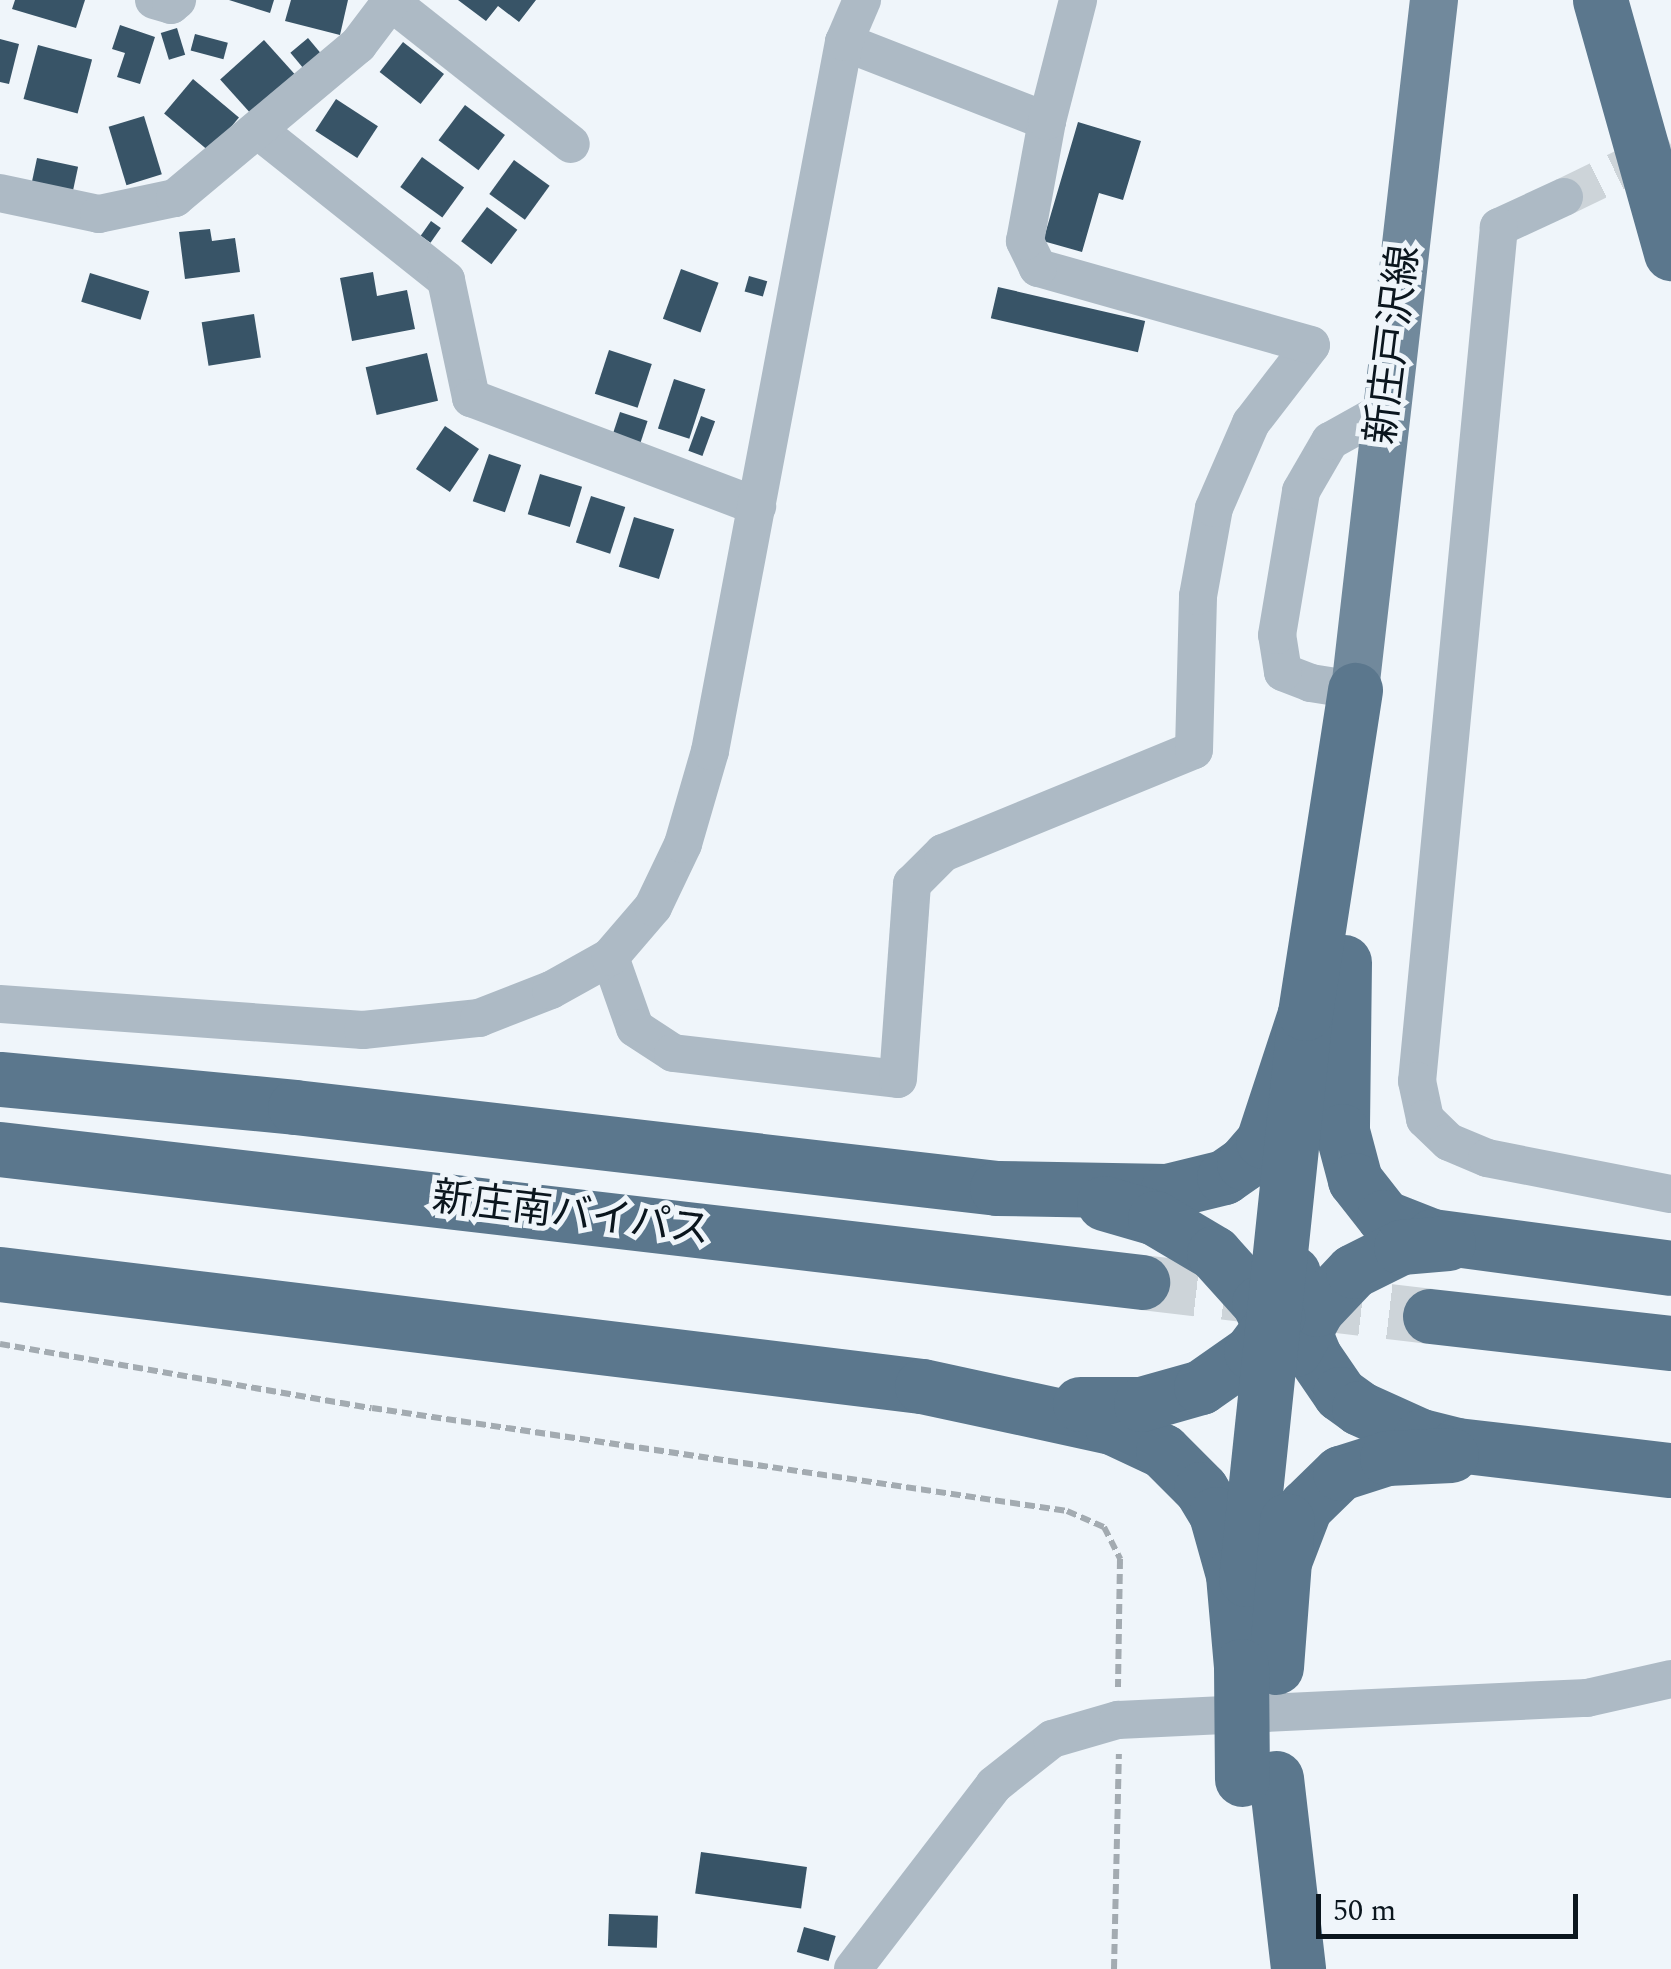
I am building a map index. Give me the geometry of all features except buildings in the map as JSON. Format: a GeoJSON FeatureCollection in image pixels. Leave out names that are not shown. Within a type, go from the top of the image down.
{"type":"FeatureCollection","features":[{"type":"Feature","properties":{"kind":"highway"},"geometry":{"type":"LineString","coordinates":[[1600,0],[1671,252]]}},
{"type":"Feature","properties":{"kind":"highway"},"geometry":{"type":"LineString","coordinates":[[1298,1969],[1259,1778],[1258,1666],[1276,1446],[1356,690]]}},
{"type":"Feature","properties":{"kind":"highway"},"geometry":{"type":"LineString","coordinates":[[997,1188],[1167,1191],[1224,1177],[1244,1163],[1263,1141],[1324,1014]]}},
{"type":"Feature","properties":{"kind":"highway"},"geometry":{"type":"LineString","coordinates":[[1324,1014],[1347,1158],[1368,1200],[1384,1217],[1408,1228],[1489,1245],[1671,1268]]}},
{"type":"Feature","properties":{"kind":"highway"},"geometry":{"type":"LineString","coordinates":[[0,1079],[295,1107],[997,1188],[1122,1207],[1171,1226],[1214,1253],[1259,1303],[1289,1327],[1340,1394],[1388,1423],[1458,1446],[1671,1470]]}},
{"type":"Feature","properties":{"kind":"highway","name":"新庄南バイパス"},"geometry":{"type":"LineString","coordinates":[[0,1149],[1142,1282]]}},
{"type":"Feature","properties":{"kind":"highway"},"geometry":{"type":"LineString","coordinates":[[0,1274],[1068,1403],[1140,1404],[1201,1388],[1289,1327],[1375,1256],[1424,1243],[1489,1245]]}},
{"type":"Feature","properties":{"kind":"highway"},"geometry":{"type":"LineString","coordinates":[[1430,1316],[1671,1344]]}},
{"type":"Feature","properties":{"kind":"highway"},"geometry":{"type":"LineString","coordinates":[[922,1386],[1112,1427],[1163,1451],[1201,1489],[1226,1542],[1258,1666]]}},
{"type":"Feature","properties":{"kind":"highway"},"geometry":{"type":"LineString","coordinates":[[1276,1446],[1283,1565]]}},
{"type":"Feature","properties":{"kind":"highway"},"geometry":{"type":"LineString","coordinates":[[1258,1666],[1292,1529],[1319,1490],[1360,1464],[1415,1455],[1554,1459]]}},
{"type":"Feature","properties":{"kind":"highway"},"geometry":{"type":"LineString","coordinates":[[1259,1778],[1246,1847],[1264,1969]]}},
{"type":"Feature","properties":{"kind":"main road","name":"新庄戸沢線"},"geometry":{"type":"LineString","coordinates":[[1356,690],[1434,0]]}},
{"type":"Feature","properties":{"kind":"street"},"geometry":{"type":"LineString","coordinates":[[154,0],[171,5],[177,0]]}},
{"type":"Feature","properties":{"kind":"street"},"geometry":{"type":"LineString","coordinates":[[0,1004],[363,1030],[479,1018],[551,990],[610,957],[653,906],[683,844],[710,751],[844,42],[862,0]]}},
{"type":"Feature","properties":{"kind":"street"},"geometry":{"type":"LineString","coordinates":[[610,957],[635,1028],[672,1053],[898,1078],[912,884],[943,854],[1194,750],[1198,596],[1214,508],[1252,423],[1311,345],[1038,268],[1025,242],[1046,121],[1078,0]]}},
{"type":"Feature","properties":{"kind":"street"},"geometry":{"type":"LineString","coordinates":[[0,194],[99,214],[174,198],[358,45],[392,1],[571,144]]}},
{"type":"Feature","properties":{"kind":"street"},"geometry":{"type":"LineString","coordinates":[[844,42],[1046,121]]}},
{"type":"Feature","properties":{"kind":"street"},"geometry":{"type":"LineString","coordinates":[[259,131],[446,280],[471,398],[757,506]]}},
{"type":"Feature","properties":{"kind":"street"},"geometry":{"type":"LineString","coordinates":[[1564,197],[1499,228],[1417,1081],[1424,1119],[1448,1142],[1487,1158],[1671,1194]]}},
{"type":"Feature","properties":{"kind":"street"},"geometry":{"type":"LineString","coordinates":[[1356,690],[1311,683],[1283,672],[1277,635],[1302,491],[1330,441],[1386,410]]}},
{"type":"Feature","properties":{"kind":"street"},"geometry":{"type":"LineString","coordinates":[[853,1969],[994,1785],[1052,1738],[1118,1720],[1587,1698],[1671,1679]]}},
{"type":"Feature","properties":{"kind":"path"},"geometry":{"type":"LineString","coordinates":[[0,1344],[372,1408],[1067,1512],[1104,1527],[1120,1559],[1114,1969]]}},
{"type":"Feature","properties":{"kind":"tunnel"},"geometry":{"type":"LineString","coordinates":[[1564,197],[1671,145]]}},
{"type":"Feature","properties":{"kind":"tunnel"},"geometry":{"type":"LineString","coordinates":[[1142,1282],[1430,1316]]}}]}
